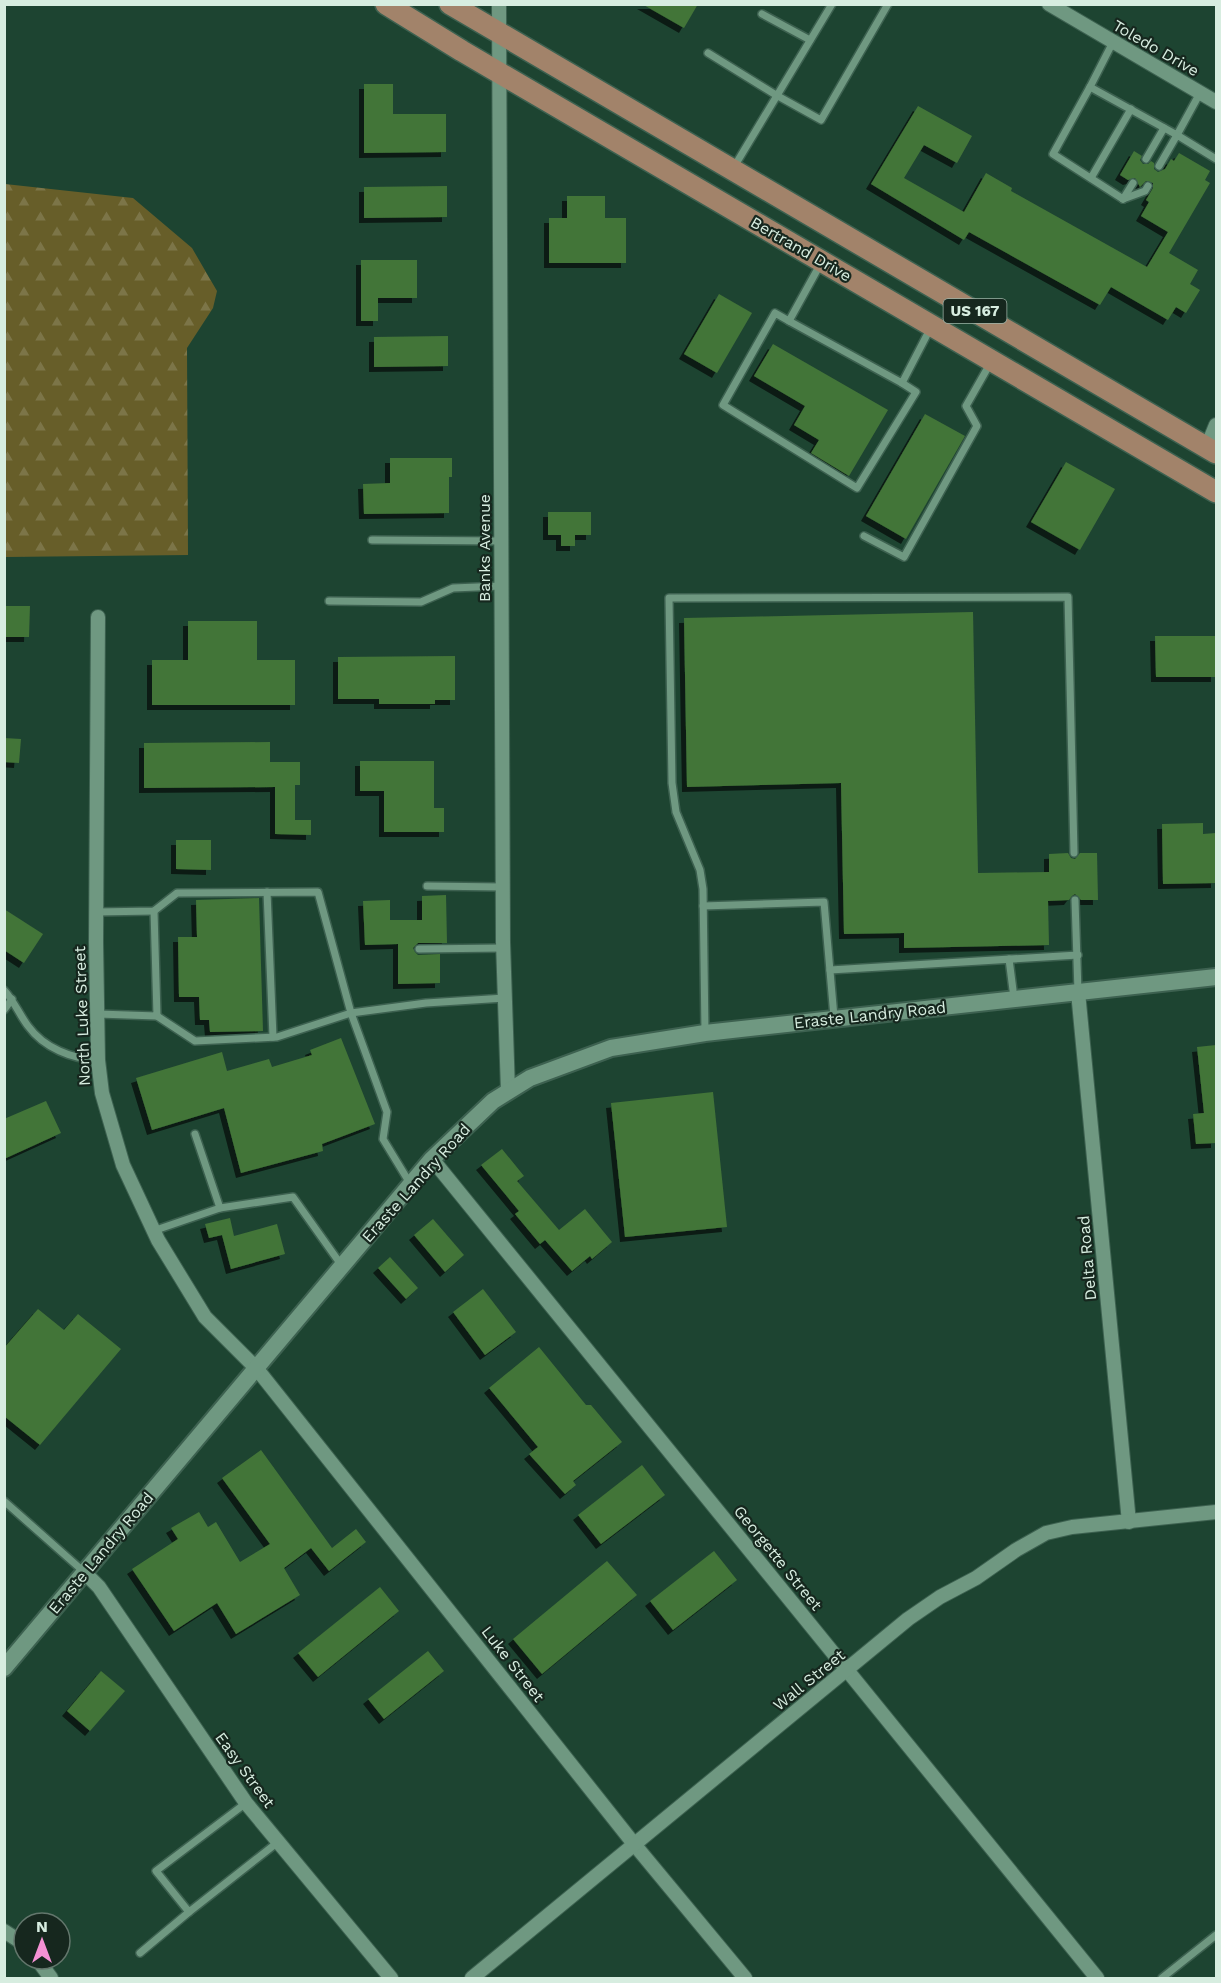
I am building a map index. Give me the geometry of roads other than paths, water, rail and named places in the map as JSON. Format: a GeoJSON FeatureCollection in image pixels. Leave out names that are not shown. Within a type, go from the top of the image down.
{"type":"FeatureCollection","features":[{"type":"Feature","properties":{"kind":"main road","name":"Bertrand Drive"},"geometry":{"type":"LineString","coordinates":[[386,4],[1216,492]]}},
{"type":"Feature","properties":{"kind":"main road","name":"Bertrand Drive"},"geometry":{"type":"LineString","coordinates":[[450,4],[1212,450]]}},
{"type":"Feature","properties":{"kind":"street","name":"Banks Avenue"},"geometry":{"type":"LineString","coordinates":[[499,4],[502,886],[508,1091]]}},
{"type":"Feature","properties":{"kind":"street","name":"Toledo Drive"},"geometry":{"type":"LineString","coordinates":[[1049,4],[1216,102]]}},
{"type":"Feature","properties":{"kind":"street"},"geometry":{"type":"LineString","coordinates":[[1212,450],[1216,425]]}},
{"type":"Feature","properties":{"kind":"street","name":"North Luke Street"},"geometry":{"type":"LineString","coordinates":[[98,617],[96,912],[99,1060],[102,1093],[123,1165],[153,1231],[205,1317],[257,1369]]}},
{"type":"Feature","properties":{"kind":"street","name":"Eraste Landry Road"},"geometry":{"type":"LineString","coordinates":[[4,1668],[432,1159],[480,1112],[530,1078],[611,1048],[705,1033],[1216,977]]}},
{"type":"Feature","properties":{"kind":"street","name":"Delta Road"},"geometry":{"type":"LineString","coordinates":[[1078,992],[1129,1522]]}},
{"type":"Feature","properties":{"kind":"street","name":"Georgette Street"},"geometry":{"type":"LineString","coordinates":[[432,1159],[1097,1978]]}},
{"type":"Feature","properties":{"kind":"street","name":"Luke Street"},"geometry":{"type":"LineString","coordinates":[[257,1369],[634,1844],[745,1978]]}},
{"type":"Feature","properties":{"kind":"street","name":"Wall Street"},"geometry":{"type":"LineString","coordinates":[[471,1978],[923,1608],[976,1578],[1033,1540],[1066,1528],[1216,1512]]}},
{"type":"Feature","properties":{"kind":"street","name":"Easy Street"},"geometry":{"type":"LineString","coordinates":[[85,1573],[99,1587],[246,1803],[391,1978]]}},
{"type":"Feature","properties":{"kind":"lane"},"geometry":{"type":"LineString","coordinates":[[733,170],[832,4]]}},
{"type":"Feature","properties":{"kind":"lane"},"geometry":{"type":"LineString","coordinates":[[708,53],[821,120],[888,4]]}},
{"type":"Feature","properties":{"kind":"lane"},"geometry":{"type":"LineString","coordinates":[[762,14],[810,40]]}},
{"type":"Feature","properties":{"kind":"lane"},"geometry":{"type":"LineString","coordinates":[[1113,42],[1053,154],[1124,199]]}},
{"type":"Feature","properties":{"kind":"lane"},"geometry":{"type":"LineString","coordinates":[[1090,87],[1216,159]]}},
{"type":"Feature","properties":{"kind":"lane"},"geometry":{"type":"LineString","coordinates":[[1159,166],[1200,93]]}},
{"type":"Feature","properties":{"kind":"lane"},"geometry":{"type":"LineString","coordinates":[[1091,178],[1131,109]]}},
{"type":"Feature","properties":{"kind":"lane"},"geometry":{"type":"LineString","coordinates":[[1146,159],[1164,128]]}},
{"type":"Feature","properties":{"kind":"lane"},"geometry":{"type":"LineString","coordinates":[[1124,199],[1133,183]]}},
{"type":"Feature","properties":{"kind":"lane"},"geometry":{"type":"LineString","coordinates":[[1124,199],[1145,191],[1148,186]]}},
{"type":"Feature","properties":{"kind":"lane"},"geometry":{"type":"LineString","coordinates":[[789,321],[822,261]]}},
{"type":"Feature","properties":{"kind":"lane"},"geometry":{"type":"LineString","coordinates":[[775,313],[789,321],[916,392],[856,488],[723,405],[775,313]]}},
{"type":"Feature","properties":{"kind":"lane"},"geometry":{"type":"LineString","coordinates":[[902,383],[932,325]]}},
{"type":"Feature","properties":{"kind":"lane"},"geometry":{"type":"LineString","coordinates":[[864,536],[903,557],[977,426],[966,406],[993,360]]}},
{"type":"Feature","properties":{"kind":"lane"},"geometry":{"type":"LineString","coordinates":[[372,540],[501,540]]}},
{"type":"Feature","properties":{"kind":"lane"},"geometry":{"type":"LineString","coordinates":[[329,601],[421,602],[453,588],[501,586]]}},
{"type":"Feature","properties":{"kind":"lane"},"geometry":{"type":"LineString","coordinates":[[705,1033],[703,906],[700,870],[676,812],[672,783],[669,598],[1068,597],[1074,853]]}},
{"type":"Feature","properties":{"kind":"lane"},"geometry":{"type":"LineString","coordinates":[[427,886],[502,886]]}},
{"type":"Feature","properties":{"kind":"lane"},"geometry":{"type":"LineString","coordinates":[[267,892],[273,1037]]}},
{"type":"Feature","properties":{"kind":"lane"},"geometry":{"type":"LineString","coordinates":[[96,912],[154,911],[177,893],[318,892],[351,1013],[387,1112],[383,1139],[411,1185]]}},
{"type":"Feature","properties":{"kind":"lane"},"geometry":{"type":"LineString","coordinates":[[1075,900],[1078,992]]}},
{"type":"Feature","properties":{"kind":"lane"},"geometry":{"type":"LineString","coordinates":[[703,906],[824,902],[834,1019]]}},
{"type":"Feature","properties":{"kind":"lane"},"geometry":{"type":"LineString","coordinates":[[154,911],[157,1016]]}},
{"type":"Feature","properties":{"kind":"lane"},"geometry":{"type":"LineString","coordinates":[[419,949],[503,948]]}},
{"type":"Feature","properties":{"kind":"lane"},"geometry":{"type":"LineString","coordinates":[[830,970],[1078,956]]}},
{"type":"Feature","properties":{"kind":"lane"},"geometry":{"type":"LineString","coordinates":[[1009,959],[1015,999]]}},
{"type":"Feature","properties":{"kind":"lane"},"geometry":{"type":"LineString","coordinates":[[4,990],[27,1024],[45,1043],[68,1055],[99,1060]]}},
{"type":"Feature","properties":{"kind":"lane"},"geometry":{"type":"LineString","coordinates":[[98,1014],[157,1016],[195,1041],[273,1037],[351,1013],[426,1003],[505,998]]}},
{"type":"Feature","properties":{"kind":"lane"},"geometry":{"type":"LineString","coordinates":[[4,1010],[12,999]]}},
{"type":"Feature","properties":{"kind":"lane"},"geometry":{"type":"LineString","coordinates":[[195,1134],[220,1208]]}},
{"type":"Feature","properties":{"kind":"lane"},"geometry":{"type":"LineString","coordinates":[[153,1231],[220,1208],[293,1197],[342,1267]]}},
{"type":"Feature","properties":{"kind":"lane"},"geometry":{"type":"LineString","coordinates":[[4,1501],[85,1573]]}},
{"type":"Feature","properties":{"kind":"lane"},"geometry":{"type":"LineString","coordinates":[[189,1912],[156,1871],[246,1803]]}},
{"type":"Feature","properties":{"kind":"lane"},"geometry":{"type":"LineString","coordinates":[[140,1953],[278,1842]]}},
{"type":"Feature","properties":{"kind":"lane"},"geometry":{"type":"LineString","coordinates":[[1162,1978],[1216,1935]]}}]}
